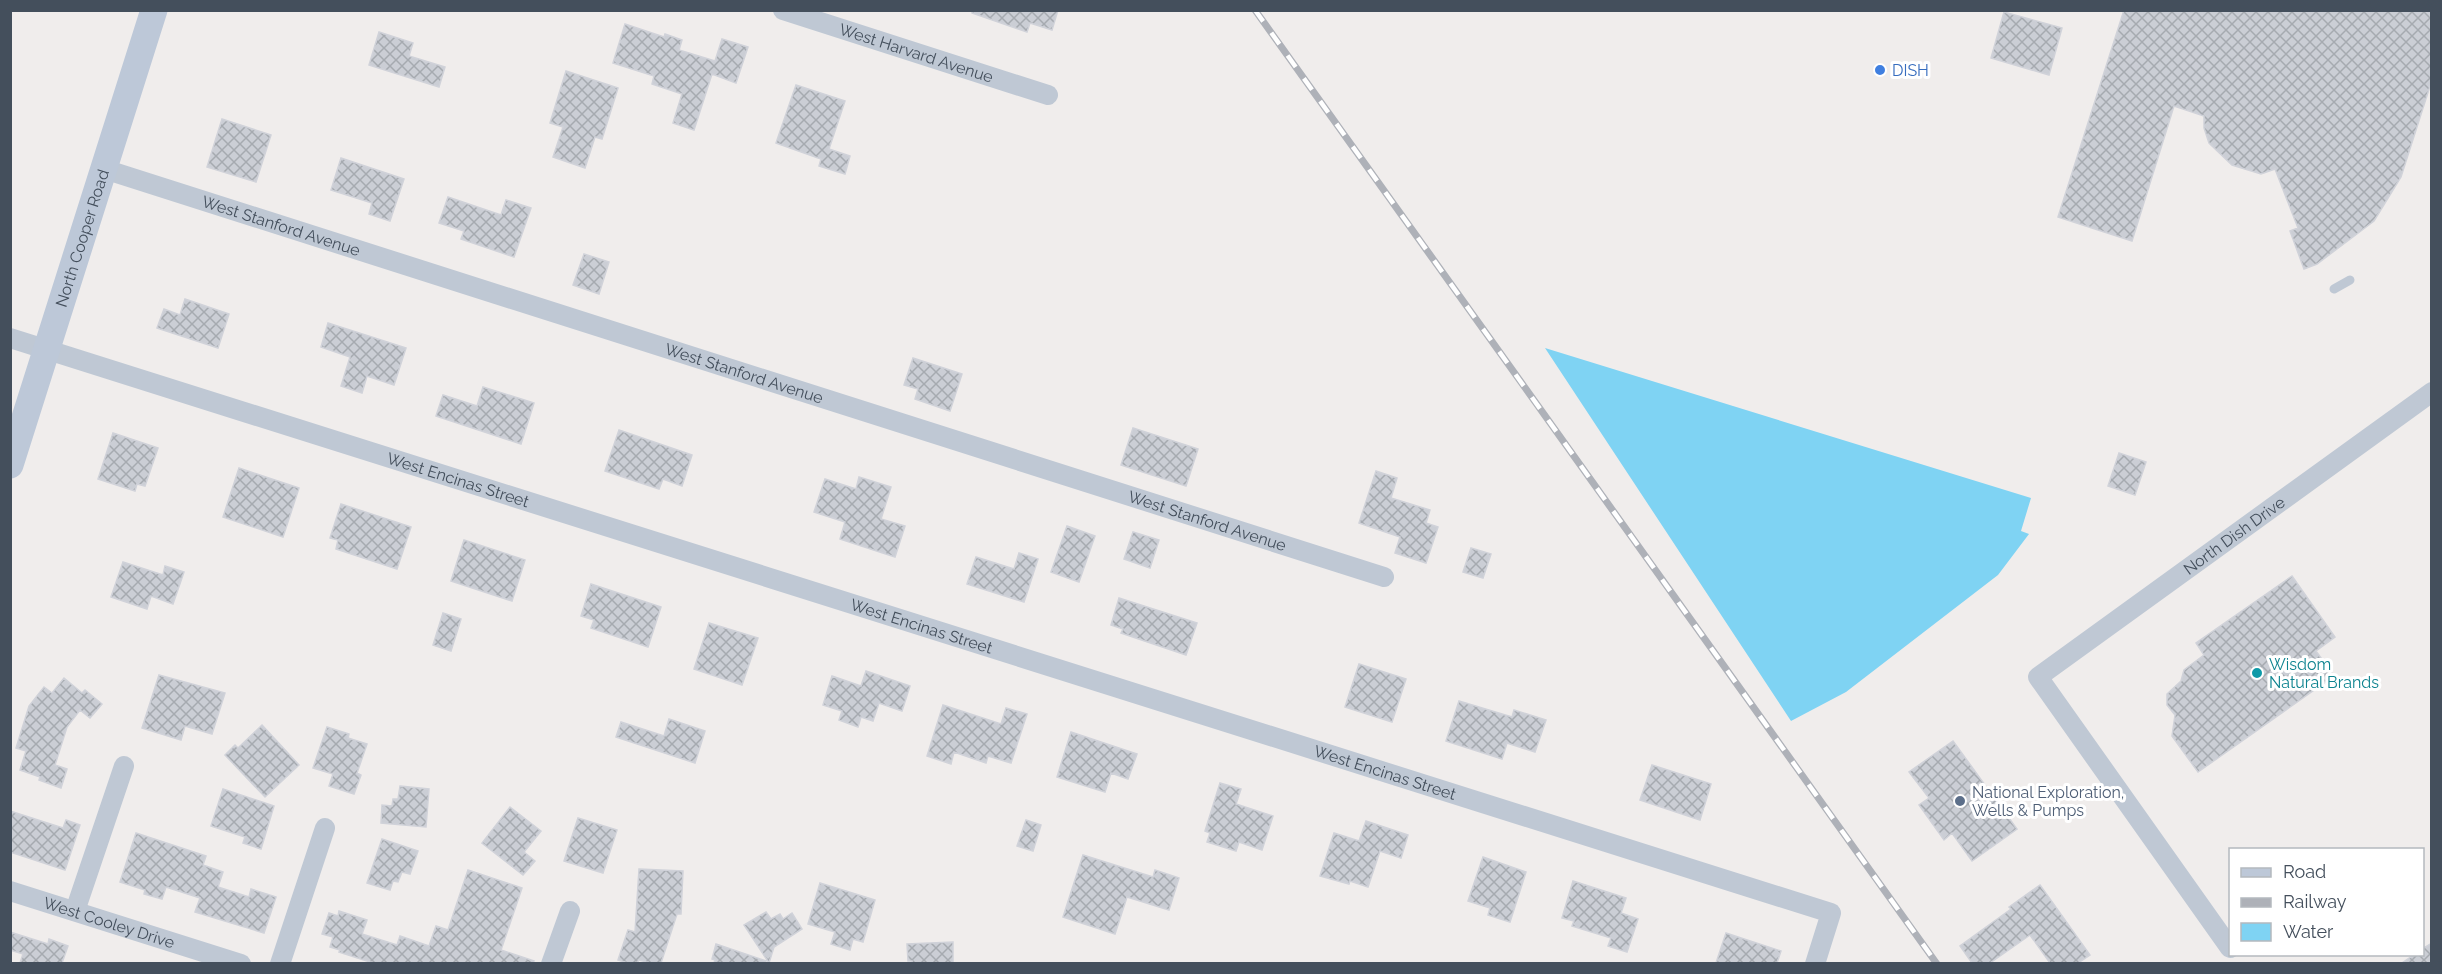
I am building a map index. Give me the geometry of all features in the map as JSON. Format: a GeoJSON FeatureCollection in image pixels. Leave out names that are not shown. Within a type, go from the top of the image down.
{"type":"FeatureCollection","features":[{"type":"Feature","properties":{"kind":"main road","name":"North Cooper Road"},"geometry":{"type":"LineString","coordinates":[[10,465],[154,10]]}},
{"type":"Feature","properties":{"kind":"street","name":"West Harvard Avenue"},"geometry":{"type":"LineString","coordinates":[[783,10],[1048,95]]}},
{"type":"Feature","properties":{"kind":"street","name":"West Stanford Avenue"},"geometry":{"type":"LineString","coordinates":[[104,169],[1384,577]]}},
{"type":"Feature","properties":{"kind":"street","name":"West Encinas Street"},"geometry":{"type":"LineString","coordinates":[[10,338],[1831,913],[1815,963]]}},
{"type":"Feature","properties":{"kind":"street","name":"North Dish Drive"},"geometry":{"type":"LineString","coordinates":[[2229,947],[2038,678],[2432,392]]}},
{"type":"Feature","properties":{"kind":"street"},"geometry":{"type":"LineString","coordinates":[[75,911],[124,766]]}},
{"type":"Feature","properties":{"kind":"street"},"geometry":{"type":"LineString","coordinates":[[280,963],[325,828]]}},
{"type":"Feature","properties":{"kind":"street","name":"West Cooley Drive"},"geometry":{"type":"LineString","coordinates":[[10,891],[241,963]]}},
{"type":"Feature","properties":{"kind":"street"},"geometry":{"type":"LineString","coordinates":[[552,963],[570,910]]}},
{"type":"Feature","properties":{"kind":"lane"},"geometry":{"type":"LineString","coordinates":[[2334,289],[2350,280]]}},
{"type":"Feature","properties":{"kind":"water"},"geometry":{"type":"Polygon","coordinates":[[[1545,348],[2031,498],[2021,531],[2029,534],[1998,575],[1846,692],[1791,721],[1545,348]]]}},
{"type":"Feature","properties":{"kind":"building"},"geometry":{"type":"Polygon","coordinates":[[[972,10],[1058,10],[1052,30],[1030,23],[1027,32],[972,13],[972,10]]]}},
{"type":"Feature","properties":{"kind":"building"},"geometry":{"type":"Polygon","coordinates":[[[2124,10],[2432,10],[2432,80],[2401,177],[2374,221],[2317,264],[2304,269],[2290,231],[2298,228],[2275,169],[2261,174],[2232,165],[2209,143],[2204,128],[2204,116],[2174,106],[2132,241],[2058,217],[2124,10]]]}},
{"type":"Feature","properties":{"kind":"building"},"geometry":{"type":"Polygon","coordinates":[[[2004,12],[2062,28],[2049,75],[1991,58],[2004,12]]]}},
{"type":"Feature","properties":{"kind":"building"},"geometry":{"type":"Polygon","coordinates":[[[625,24],[664,37],[665,34],[682,40],[679,50],[715,61],[722,39],[748,47],[736,83],[712,74],[694,130],[673,123],[682,94],[652,84],[654,76],[613,63],[625,24]]]}},
{"type":"Feature","properties":{"kind":"building"},"geometry":{"type":"Polygon","coordinates":[[[379,32],[413,43],[409,56],[445,67],[439,87],[369,65],[379,32]]]}},
{"type":"Feature","properties":{"kind":"building"},"geometry":{"type":"Polygon","coordinates":[[[566,71],[618,88],[602,139],[595,137],[585,168],[553,157],[563,127],[550,123],[566,71]]]}},
{"type":"Feature","properties":{"kind":"building"},"geometry":{"type":"Polygon","coordinates":[[[796,85],[845,101],[829,149],[850,156],[845,174],[819,166],[821,159],[776,143],[796,85]]]}},
{"type":"Feature","properties":{"kind":"building"},"geometry":{"type":"Polygon","coordinates":[[[222,119],[271,135],[256,182],[207,167],[222,119]]]}},
{"type":"Feature","properties":{"kind":"building"},"geometry":{"type":"Polygon","coordinates":[[[341,158],[404,179],[390,221],[369,214],[372,203],[331,190],[341,158]]]}},
{"type":"Feature","properties":{"kind":"building"},"geometry":{"type":"Polygon","coordinates":[[[448,197],[501,215],[506,200],[531,208],[514,257],[461,239],[464,231],[439,223],[448,197]]]}},
{"type":"Feature","properties":{"kind":"building"},"geometry":{"type":"Polygon","coordinates":[[[584,254],[609,262],[599,294],[573,285],[584,254]]]}},
{"type":"Feature","properties":{"kind":"building"},"geometry":{"type":"Polygon","coordinates":[[[185,299],[229,314],[218,348],[157,328],[164,309],[180,315],[185,299]]]}},
{"type":"Feature","properties":{"kind":"building"},"geometry":{"type":"Polygon","coordinates":[[[328,323],[406,348],[394,385],[367,376],[362,393],[341,386],[350,357],[321,347],[328,323]]]}},
{"type":"Feature","properties":{"kind":"building"},"geometry":{"type":"Polygon","coordinates":[[[913,358],[962,374],[950,411],[915,399],[918,389],[904,385],[913,358]]]}},
{"type":"Feature","properties":{"kind":"building"},"geometry":{"type":"Polygon","coordinates":[[[483,387],[534,403],[521,444],[436,416],[443,395],[477,406],[483,387]]]}},
{"type":"Feature","properties":{"kind":"building"},"geometry":{"type":"Polygon","coordinates":[[[1133,428],[1198,449],[1186,486],[1121,465],[1133,428]]]}},
{"type":"Feature","properties":{"kind":"building"},"geometry":{"type":"Polygon","coordinates":[[[619,430],[692,455],[682,486],[663,479],[659,489],[605,471],[619,430]]]}},
{"type":"Feature","properties":{"kind":"building"},"geometry":{"type":"Polygon","coordinates":[[[113,433],[158,448],[145,486],[137,484],[135,491],[98,479],[113,433]]]}},
{"type":"Feature","properties":{"kind":"building"},"geometry":{"type":"Polygon","coordinates":[[[2119,453],[2146,462],[2135,495],[2108,486],[2119,453]]]}},
{"type":"Feature","properties":{"kind":"building"},"geometry":{"type":"Polygon","coordinates":[[[239,468],[299,488],[283,537],[223,517],[239,468]]]}},
{"type":"Feature","properties":{"kind":"building"},"geometry":{"type":"Polygon","coordinates":[[[1376,471],[1397,478],[1391,498],[1430,510],[1426,523],[1438,527],[1426,563],[1395,553],[1400,537],[1359,523],[1376,471]]]}},
{"type":"Feature","properties":{"kind":"building"},"geometry":{"type":"Polygon","coordinates":[[[859,477],[891,487],[881,519],[905,526],[895,557],[840,539],[845,522],[814,512],[825,479],[856,489],[859,477]]]}},
{"type":"Feature","properties":{"kind":"building"},"geometry":{"type":"Polygon","coordinates":[[[341,504],[411,527],[397,569],[336,549],[338,540],[330,538],[341,504]]]}},
{"type":"Feature","properties":{"kind":"building"},"geometry":{"type":"Polygon","coordinates":[[[1067,526],[1095,536],[1079,582],[1051,572],[1067,526]]]}},
{"type":"Feature","properties":{"kind":"building"},"geometry":{"type":"Polygon","coordinates":[[[1133,532],[1159,540],[1150,568],[1124,559],[1133,532]]]}},
{"type":"Feature","properties":{"kind":"building"},"geometry":{"type":"Polygon","coordinates":[[[464,540],[525,560],[512,601],[451,581],[464,540]]]}},
{"type":"Feature","properties":{"kind":"building"},"geometry":{"type":"Polygon","coordinates":[[[1471,548],[1491,554],[1483,578],[1463,572],[1471,548]]]}},
{"type":"Feature","properties":{"kind":"building"},"geometry":{"type":"Polygon","coordinates":[[[1019,553],[1038,559],[1024,602],[967,584],[976,557],[1014,569],[1019,553]]]}},
{"type":"Feature","properties":{"kind":"building"},"geometry":{"type":"Polygon","coordinates":[[[123,562],[163,575],[165,566],[184,572],[173,604],[151,596],[147,609],[111,597],[123,562]]]}},
{"type":"Feature","properties":{"kind":"building","name":"Wisdom Natural Brands"},"geometry":{"type":"Polygon","coordinates":[[[2292,576],[2335,637],[2316,651],[2334,676],[2198,772],[2172,736],[2175,715],[2167,705],[2167,694],[2181,681],[2184,670],[2204,655],[2196,643],[2292,576]]]}},
{"type":"Feature","properties":{"kind":"building"},"geometry":{"type":"Polygon","coordinates":[[[591,584],[661,607],[648,647],[591,628],[594,620],[581,616],[591,584]]]}},
{"type":"Feature","properties":{"kind":"building"},"geometry":{"type":"Polygon","coordinates":[[[1119,598],[1197,623],[1186,655],[1121,633],[1123,629],[1111,625],[1119,598]]]}},
{"type":"Feature","properties":{"kind":"building"},"geometry":{"type":"Polygon","coordinates":[[[443,613],[461,619],[451,651],[433,645],[443,613]]]}},
{"type":"Feature","properties":{"kind":"building"},"geometry":{"type":"Polygon","coordinates":[[[709,623],[758,638],[742,685],[694,669],[709,623]]]}},
{"type":"Feature","properties":{"kind":"building"},"geometry":{"type":"Polygon","coordinates":[[[1359,664],[1406,679],[1392,722],[1345,707],[1359,664]]]}},
{"type":"Feature","properties":{"kind":"building"},"geometry":{"type":"Polygon","coordinates":[[[866,671],[910,686],[902,711],[879,703],[873,721],[861,717],[858,727],[839,720],[842,711],[823,705],[832,676],[861,686],[866,671]]]}},
{"type":"Feature","properties":{"kind":"building"},"geometry":{"type":"Polygon","coordinates":[[[159,675],[225,693],[212,734],[185,726],[181,740],[142,728],[159,675]]]}},
{"type":"Feature","properties":{"kind":"building"},"geometry":{"type":"Polygon","coordinates":[[[64,678],[82,693],[85,690],[102,704],[90,718],[80,710],[67,727],[55,765],[67,769],[61,788],[20,770],[26,751],[16,748],[29,706],[44,687],[52,693],[64,678]]]}},
{"type":"Feature","properties":{"kind":"building"},"geometry":{"type":"Polygon","coordinates":[[[1459,701],[1512,717],[1514,710],[1546,720],[1535,752],[1507,743],[1502,759],[1446,741],[1459,701]]]}},
{"type":"Feature","properties":{"kind":"building"},"geometry":{"type":"Polygon","coordinates":[[[943,705],[1001,724],[1006,708],[1027,714],[1011,763],[988,756],[986,763],[954,752],[951,764],[927,756],[943,705]]]}},
{"type":"Feature","properties":{"kind":"building"},"geometry":{"type":"Polygon","coordinates":[[[669,719],[705,731],[695,763],[616,737],[621,722],[664,736],[669,719]]]}},
{"type":"Feature","properties":{"kind":"building"},"geometry":{"type":"Polygon","coordinates":[[[262,725],[299,765],[265,797],[225,755],[235,745],[238,748],[262,725]]]}},
{"type":"Feature","properties":{"kind":"building"},"geometry":{"type":"Polygon","coordinates":[[[327,727],[349,734],[348,738],[367,744],[357,773],[361,775],[354,794],[329,786],[333,774],[313,768],[327,727]]]}},
{"type":"Feature","properties":{"kind":"building"},"geometry":{"type":"Polygon","coordinates":[[[1071,732],[1137,754],[1128,779],[1111,773],[1105,792],[1057,777],[1071,732]]]}},
{"type":"Feature","properties":{"kind":"building","name":"National Exploration, Wells & Pumps"},"geometry":{"type":"Polygon","coordinates":[[[1953,741],[2017,829],[1972,861],[1952,833],[1944,840],[1919,805],[1929,798],[1909,772],[1953,741]]]}},
{"type":"Feature","properties":{"kind":"building"},"geometry":{"type":"Polygon","coordinates":[[[1652,765],[1711,784],[1700,820],[1640,800],[1652,765]]]}},
{"type":"Feature","properties":{"kind":"building"},"geometry":{"type":"Polygon","coordinates":[[[1220,783],[1241,789],[1236,804],[1273,816],[1262,850],[1239,842],[1236,851],[1207,842],[1210,833],[1205,831],[1220,783]]]}},
{"type":"Feature","properties":{"kind":"building"},"geometry":{"type":"Polygon","coordinates":[[[400,786],[429,789],[426,827],[381,823],[382,805],[392,806],[393,799],[398,799],[400,786]]]}},
{"type":"Feature","properties":{"kind":"building"},"geometry":{"type":"Polygon","coordinates":[[[223,789],[274,806],[261,849],[243,843],[245,837],[211,826],[223,789]]]}},
{"type":"Feature","properties":{"kind":"building"},"geometry":{"type":"Polygon","coordinates":[[[510,807],[541,831],[524,852],[535,861],[523,875],[482,843],[510,807]]]}},
{"type":"Feature","properties":{"kind":"building"},"geometry":{"type":"Polygon","coordinates":[[[10,811],[63,828],[66,820],[80,825],[65,870],[10,852],[10,811]]]}},
{"type":"Feature","properties":{"kind":"building"},"geometry":{"type":"Polygon","coordinates":[[[578,818],[617,830],[603,873],[564,861],[578,818]]]}},
{"type":"Feature","properties":{"kind":"building"},"geometry":{"type":"Polygon","coordinates":[[[1026,820],[1041,825],[1033,851],[1017,846],[1026,820]]]}},
{"type":"Feature","properties":{"kind":"building"},"geometry":{"type":"Polygon","coordinates":[[[1366,821],[1408,835],[1401,858],[1380,851],[1368,887],[1350,881],[1349,884],[1320,876],[1334,833],[1359,841],[1366,821]]]}},
{"type":"Feature","properties":{"kind":"building"},"geometry":{"type":"Polygon","coordinates":[[[136,833],[206,856],[203,865],[223,872],[218,887],[249,897],[251,889],[276,897],[264,933],[195,912],[200,898],[166,887],[162,899],[144,894],[145,890],[120,882],[136,833]]]}},
{"type":"Feature","properties":{"kind":"building"},"geometry":{"type":"Polygon","coordinates":[[[382,839],[418,851],[410,874],[402,872],[398,882],[393,881],[390,890],[367,883],[382,839]]]}},
{"type":"Feature","properties":{"kind":"building"},"geometry":{"type":"Polygon","coordinates":[[[1083,855],[1153,877],[1155,870],[1179,878],[1169,910],[1127,897],[1115,934],[1063,917],[1083,855]]]}},
{"type":"Feature","properties":{"kind":"building"},"geometry":{"type":"Polygon","coordinates":[[[1483,857],[1526,872],[1510,922],[1488,915],[1490,908],[1468,901],[1483,857]]]}},
{"type":"Feature","properties":{"kind":"building"},"geometry":{"type":"Polygon","coordinates":[[[639,869],[683,871],[681,914],[677,914],[661,963],[639,960],[637,963],[628,963],[618,960],[628,930],[635,932],[639,869]]]}},
{"type":"Feature","properties":{"kind":"building"},"geometry":{"type":"Polygon","coordinates":[[[468,870],[522,888],[501,950],[534,961],[533,963],[373,963],[330,947],[333,937],[322,934],[329,913],[338,916],[339,911],[367,920],[362,934],[397,945],[400,936],[429,946],[436,926],[448,930],[468,870]]]}},
{"type":"Feature","properties":{"kind":"building"},"geometry":{"type":"Polygon","coordinates":[[[1573,881],[1626,898],[1621,913],[1638,919],[1627,952],[1608,946],[1611,938],[1572,926],[1574,921],[1562,918],[1573,881]]]}},
{"type":"Feature","properties":{"kind":"building"},"geometry":{"type":"Polygon","coordinates":[[[820,883],[875,900],[863,942],[853,939],[850,950],[831,944],[835,932],[808,924],[820,883]]]}},
{"type":"Feature","properties":{"kind":"building"},"geometry":{"type":"Polygon","coordinates":[[[2040,885],[2090,955],[2078,963],[2050,963],[2030,935],[1990,963],[1972,963],[1960,946],[2040,885]]]}},
{"type":"Feature","properties":{"kind":"building"},"geometry":{"type":"Polygon","coordinates":[[[766,912],[771,919],[780,914],[783,919],[792,913],[802,929],[774,947],[769,963],[744,925],[766,912]]]}},
{"type":"Feature","properties":{"kind":"building"},"geometry":{"type":"Polygon","coordinates":[[[10,932],[48,944],[49,939],[68,946],[62,963],[20,963],[23,954],[10,950],[10,932]]]}},
{"type":"Feature","properties":{"kind":"building"},"geometry":{"type":"Polygon","coordinates":[[[1726,933],[1781,951],[1777,963],[1716,963],[1726,933]]]}},
{"type":"Feature","properties":{"kind":"building"},"geometry":{"type":"Polygon","coordinates":[[[953,942],[953,963],[912,963],[908,961],[907,944],[953,942]]]}},
{"type":"Feature","properties":{"kind":"building"},"geometry":{"type":"Polygon","coordinates":[[[2432,943],[2432,963],[2402,963],[2412,956],[2424,956],[2424,948],[2432,943]]]}},
{"type":"Feature","properties":{"kind":"building"},"geometry":{"type":"Polygon","coordinates":[[[716,944],[766,961],[765,963],[714,963],[715,960],[712,959],[716,944]]]}},
{"type":"Feature","properties":{"kind":"railway"},"geometry":{"type":"LineString","coordinates":[[1255,10],[1937,964]]}},
{"type":"Feature","properties":{"kind":"place","name":"DISH"},"geometry":{"type":"Point","coordinates":[1880,70]}},
{"type":"Feature","properties":{"kind":"place","name":"Wisdom Natural Brands"},"geometry":{"type":"Point","coordinates":[2257,673]}},
{"type":"Feature","properties":{"kind":"place","name":"National Exploration, Wells & Pumps"},"geometry":{"type":"Point","coordinates":[1960,801]}}]}
